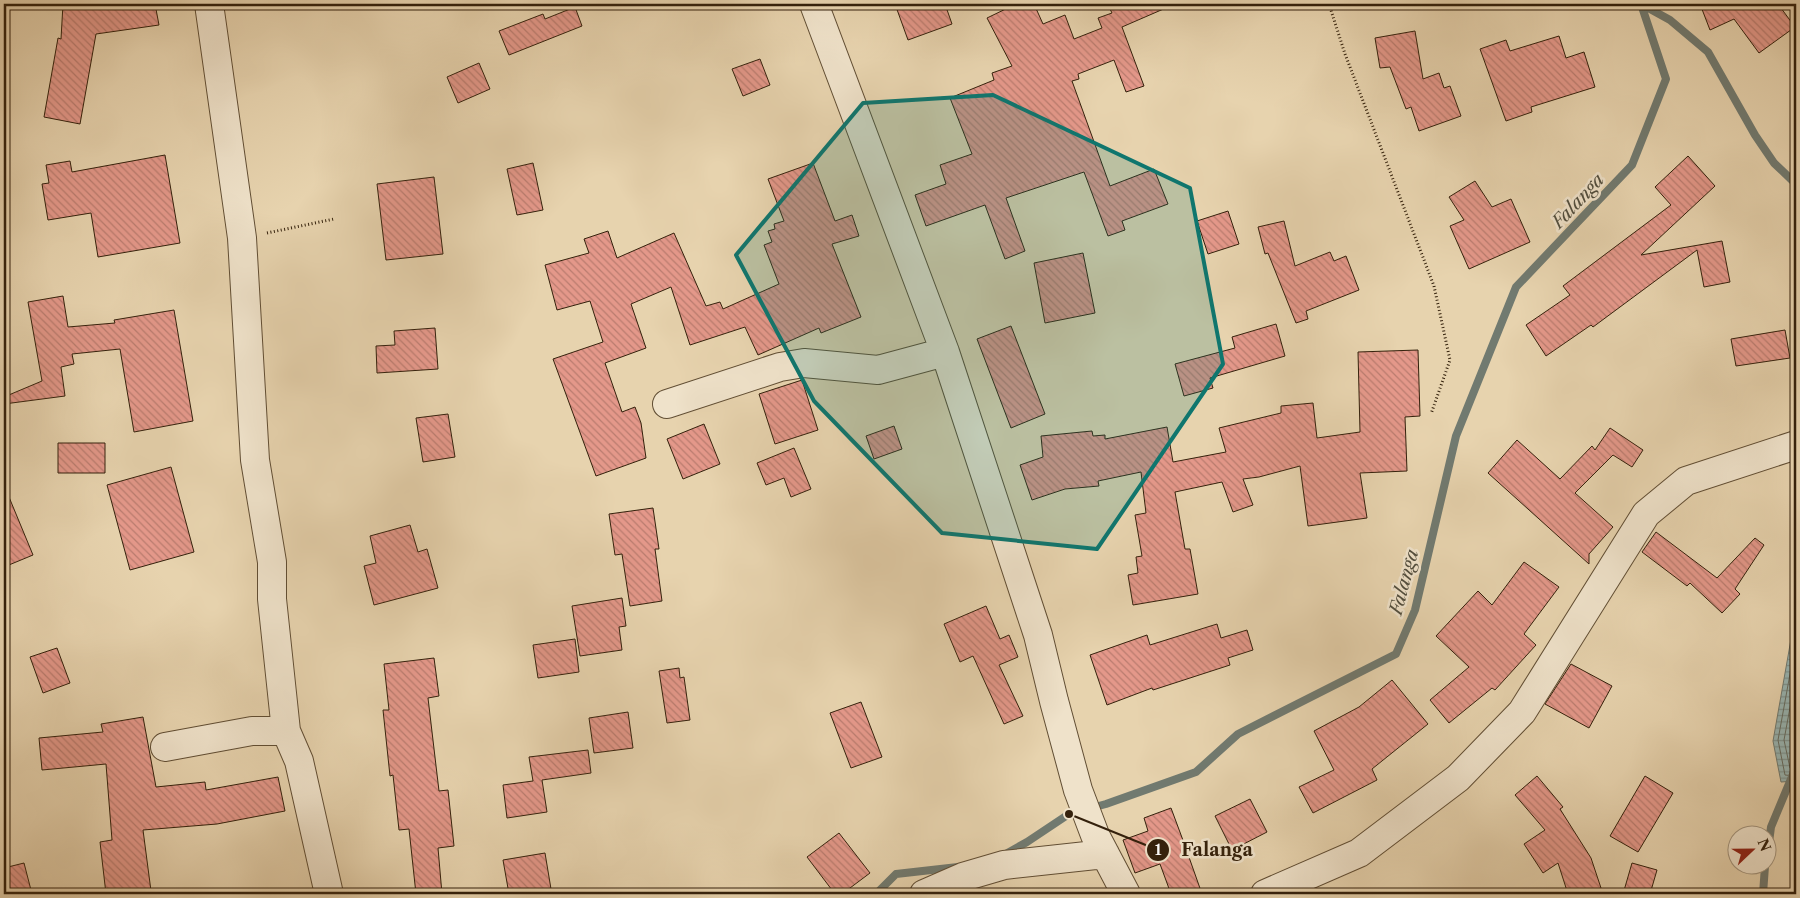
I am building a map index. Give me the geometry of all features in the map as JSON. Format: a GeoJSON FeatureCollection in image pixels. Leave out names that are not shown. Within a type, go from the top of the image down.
{"type":"FeatureCollection","features":[{"type":"Feature","properties":{"kind":"street"},"geometry":{"type":"LineString","coordinates":[[209,4],[222,107],[242,238],[255,460],[272,562],[272,599],[286,731],[299,761],[329,894]]}},
{"type":"Feature","properties":{"kind":"street"},"geometry":{"type":"LineString","coordinates":[[814,4],[945,352],[1038,634],[1078,790],[1100,844],[1126,894]]}},
{"type":"Feature","properties":{"kind":"street"},"geometry":{"type":"LineString","coordinates":[[667,404],[780,367],[804,363],[878,370],[945,352]]}},
{"type":"Feature","properties":{"kind":"street"},"geometry":{"type":"LineString","coordinates":[[1265,894],[1359,854],[1458,778],[1522,712],[1646,514],[1686,481],[1796,445]]}},
{"type":"Feature","properties":{"kind":"street"},"geometry":{"type":"LineString","coordinates":[[165,747],[252,731],[286,731]]}},
{"type":"Feature","properties":{"kind":"street"},"geometry":{"type":"LineString","coordinates":[[924,894],[963,877],[1004,865],[1100,844]]}},
{"type":"Feature","properties":{"kind":"path"},"geometry":{"type":"LineString","coordinates":[[1329,4],[1345,54],[1434,286],[1450,360],[1431,414]]}},
{"type":"Feature","properties":{"kind":"path"},"geometry":{"type":"LineString","coordinates":[[242,238],[334,219]]}},
{"type":"Feature","properties":{"kind":"highlighted area"},"geometry":{"type":"Polygon","coordinates":[[[993,95],[1190,188],[1223,364],[1097,549],[942,533],[814,401],[736,255],[863,103],[993,95]]]}},
{"type":"Feature","properties":{"kind":"water"},"geometry":{"type":"Polygon","coordinates":[[[1796,611],[1796,781],[1781,782],[1773,741],[1796,611]]]}},
{"type":"Feature","properties":{"kind":"building"},"geometry":{"type":"Polygon","coordinates":[[[63,4],[155,4],[159,25],[96,34],[80,124],[44,117],[58,38],[61,39],[63,4]]]}},
{"type":"Feature","properties":{"kind":"building"},"geometry":{"type":"Polygon","coordinates":[[[895,4],[945,4],[952,24],[908,40],[895,4]]]}},
{"type":"Feature","properties":{"kind":"building"},"geometry":{"type":"Polygon","coordinates":[[[1016,4],[1034,4],[1043,24],[1065,15],[1074,39],[1102,28],[1098,18],[1112,13],[1110,9],[1122,4],[1175,4],[1122,27],[1144,86],[1126,92],[1114,60],[1078,74],[1079,79],[1072,81],[1110,186],[1154,169],[1168,204],[1122,221],[1125,230],[1108,236],[1084,172],[1006,198],[1025,251],[1005,259],[985,205],[926,226],[915,195],[946,184],[940,165],[972,154],[950,98],[994,80],[992,73],[1012,66],[987,18],[1016,4]]]}},
{"type":"Feature","properties":{"kind":"building"},"geometry":{"type":"Polygon","coordinates":[[[1700,4],[1778,4],[1795,27],[1759,53],[1734,19],[1710,30],[1700,4]]]}},
{"type":"Feature","properties":{"kind":"building"},"geometry":{"type":"Polygon","coordinates":[[[575,7],[582,26],[509,55],[499,31],[543,14],[545,19],[575,7]]]}},
{"type":"Feature","properties":{"kind":"building"},"geometry":{"type":"Polygon","coordinates":[[[1415,31],[1423,79],[1439,73],[1444,88],[1450,86],[1461,116],[1419,131],[1411,107],[1406,109],[1390,67],[1380,68],[1375,38],[1415,31]]]}},
{"type":"Feature","properties":{"kind":"building"},"geometry":{"type":"Polygon","coordinates":[[[1559,36],[1566,58],[1584,52],[1595,87],[1531,107],[1532,112],[1506,121],[1480,49],[1506,40],[1510,51],[1559,36]]]}},
{"type":"Feature","properties":{"kind":"building"},"geometry":{"type":"Polygon","coordinates":[[[760,59],[770,85],[743,96],[732,69],[760,59]]]}},
{"type":"Feature","properties":{"kind":"building"},"geometry":{"type":"Polygon","coordinates":[[[479,63],[490,89],[458,103],[447,77],[479,63]]]}},
{"type":"Feature","properties":{"kind":"building"},"geometry":{"type":"Polygon","coordinates":[[[165,155],[180,243],[98,257],[91,213],[48,220],[42,184],[49,183],[46,165],[70,161],[72,172],[165,155]]]}},
{"type":"Feature","properties":{"kind":"building"},"geometry":{"type":"Polygon","coordinates":[[[1688,156],[1715,186],[1641,255],[1722,241],[1730,282],[1704,287],[1697,250],[1593,327],[1591,325],[1546,356],[1526,325],[1570,295],[1563,286],[1671,205],[1655,187],[1688,156]]]}},
{"type":"Feature","properties":{"kind":"building"},"geometry":{"type":"Polygon","coordinates":[[[533,163],[543,210],[517,215],[507,169],[533,163]]]}},
{"type":"Feature","properties":{"kind":"building"},"geometry":{"type":"Polygon","coordinates":[[[813,163],[835,221],[852,215],[859,236],[832,244],[861,317],[821,333],[819,328],[758,355],[745,327],[690,345],[671,287],[631,304],[646,348],[605,363],[622,412],[635,407],[641,423],[646,458],[596,476],[553,359],[603,342],[590,301],[557,310],[545,265],[589,253],[584,239],[608,231],[617,258],[674,233],[706,306],[720,302],[723,309],[779,284],[764,245],[772,242],[768,231],[775,229],[774,224],[784,221],[768,179],[813,163]]]}},
{"type":"Feature","properties":{"kind":"building"},"geometry":{"type":"Polygon","coordinates":[[[434,177],[443,254],[386,260],[377,184],[434,177]]]}},
{"type":"Feature","properties":{"kind":"building"},"geometry":{"type":"Polygon","coordinates":[[[1475,181],[1492,207],[1511,199],[1530,242],[1469,269],[1450,226],[1464,220],[1449,197],[1475,181]]]}},
{"type":"Feature","properties":{"kind":"building"},"geometry":{"type":"Polygon","coordinates":[[[1228,211],[1239,244],[1208,254],[1197,221],[1228,211]]]}},
{"type":"Feature","properties":{"kind":"building"},"geometry":{"type":"Polygon","coordinates":[[[1284,221],[1295,266],[1330,252],[1334,261],[1346,256],[1359,290],[1306,311],[1308,319],[1296,323],[1268,253],[1265,254],[1258,227],[1284,221]]]}},
{"type":"Feature","properties":{"kind":"building"},"geometry":{"type":"Polygon","coordinates":[[[1083,253],[1095,313],[1045,323],[1034,263],[1083,253]]]}},
{"type":"Feature","properties":{"kind":"building"},"geometry":{"type":"Polygon","coordinates":[[[63,296],[68,327],[115,323],[114,320],[174,310],[193,421],[134,432],[120,349],[72,354],[74,364],[61,367],[65,396],[4,404],[4,397],[42,381],[28,302],[63,296]]]}},
{"type":"Feature","properties":{"kind":"building"},"geometry":{"type":"Polygon","coordinates":[[[1276,324],[1285,356],[1210,378],[1213,388],[1184,396],[1175,364],[1235,348],[1232,337],[1276,324]]]}},
{"type":"Feature","properties":{"kind":"building"},"geometry":{"type":"Polygon","coordinates":[[[1011,326],[1045,414],[1011,428],[977,339],[1011,326]]]}},
{"type":"Feature","properties":{"kind":"building"},"geometry":{"type":"Polygon","coordinates":[[[435,328],[438,369],[377,373],[376,346],[395,345],[394,331],[435,328]]]}},
{"type":"Feature","properties":{"kind":"building"},"geometry":{"type":"Polygon","coordinates":[[[1785,330],[1790,358],[1736,366],[1731,339],[1785,330]]]}},
{"type":"Feature","properties":{"kind":"building"},"geometry":{"type":"Polygon","coordinates":[[[1418,350],[1420,416],[1405,417],[1407,471],[1360,473],[1367,518],[1308,526],[1300,466],[1259,477],[1243,479],[1253,505],[1233,512],[1222,482],[1175,492],[1185,549],[1190,549],[1198,594],[1133,605],[1128,575],[1138,573],[1136,557],[1142,556],[1135,515],[1146,513],[1141,472],[1098,481],[1099,486],[1065,489],[1032,500],[1020,465],[1043,457],[1041,436],[1092,431],[1093,436],[1105,435],[1105,439],[1167,427],[1173,462],[1226,452],[1219,428],[1281,413],[1281,406],[1313,403],[1317,438],[1360,432],[1358,352],[1418,350]]]}},
{"type":"Feature","properties":{"kind":"building"},"geometry":{"type":"Polygon","coordinates":[[[802,380],[818,430],[775,444],[759,394],[802,380]]]}},
{"type":"Feature","properties":{"kind":"building"},"geometry":{"type":"Polygon","coordinates":[[[448,414],[455,457],[423,462],[416,418],[448,414]]]}},
{"type":"Feature","properties":{"kind":"building"},"geometry":{"type":"Polygon","coordinates":[[[704,424],[720,464],[683,479],[667,439],[704,424]]]}},
{"type":"Feature","properties":{"kind":"building"},"geometry":{"type":"Polygon","coordinates":[[[894,426],[902,449],[874,459],[866,436],[894,426]]]}},
{"type":"Feature","properties":{"kind":"building"},"geometry":{"type":"Polygon","coordinates":[[[1610,428],[1643,450],[1632,467],[1613,455],[1575,493],[1613,527],[1589,554],[1589,564],[1488,473],[1517,440],[1560,479],[1592,446],[1595,450],[1610,428]]]}},
{"type":"Feature","properties":{"kind":"building"},"geometry":{"type":"Polygon","coordinates":[[[58,443],[105,443],[105,473],[58,473],[58,443]]]}},
{"type":"Feature","properties":{"kind":"building"},"geometry":{"type":"Polygon","coordinates":[[[794,448],[811,489],[791,497],[784,478],[766,485],[757,463],[794,448]]]}},
{"type":"Feature","properties":{"kind":"building"},"geometry":{"type":"Polygon","coordinates":[[[171,467],[194,552],[130,570],[107,485],[171,467]]]}},
{"type":"Feature","properties":{"kind":"building"},"geometry":{"type":"Polygon","coordinates":[[[4,485],[33,555],[4,567],[4,485]]]}},
{"type":"Feature","properties":{"kind":"building"},"geometry":{"type":"Polygon","coordinates":[[[653,508],[659,549],[655,549],[662,601],[630,606],[622,554],[615,555],[609,514],[653,508]]]}},
{"type":"Feature","properties":{"kind":"building"},"geometry":{"type":"Polygon","coordinates":[[[410,525],[418,552],[427,549],[438,588],[374,605],[364,566],[376,563],[370,536],[410,525]]]}},
{"type":"Feature","properties":{"kind":"building"},"geometry":{"type":"Polygon","coordinates":[[[1656,532],[1717,578],[1755,538],[1764,545],[1735,589],[1740,594],[1722,613],[1690,583],[1687,586],[1642,552],[1656,532]]]}},
{"type":"Feature","properties":{"kind":"building"},"geometry":{"type":"Polygon","coordinates":[[[1524,562],[1559,587],[1524,634],[1536,645],[1495,690],[1492,688],[1449,723],[1430,700],[1469,667],[1436,636],[1478,591],[1492,605],[1524,562]]]}},
{"type":"Feature","properties":{"kind":"building"},"geometry":{"type":"Polygon","coordinates":[[[622,598],[626,626],[619,627],[622,650],[580,656],[572,606],[622,598]]]}},
{"type":"Feature","properties":{"kind":"building"},"geometry":{"type":"Polygon","coordinates":[[[986,606],[1000,639],[1009,635],[1018,657],[999,665],[1023,716],[1004,724],[973,656],[960,662],[944,624],[986,606]]]}},
{"type":"Feature","properties":{"kind":"building"},"geometry":{"type":"Polygon","coordinates":[[[1217,624],[1221,638],[1247,630],[1253,650],[1228,658],[1230,665],[1153,690],[1152,688],[1107,705],[1090,655],[1147,635],[1150,645],[1217,624]]]}},
{"type":"Feature","properties":{"kind":"building"},"geometry":{"type":"Polygon","coordinates":[[[575,639],[579,672],[538,678],[533,645],[575,639]]]}},
{"type":"Feature","properties":{"kind":"building"},"geometry":{"type":"Polygon","coordinates":[[[57,648],[70,683],[43,693],[30,657],[57,648]]]}},
{"type":"Feature","properties":{"kind":"building"},"geometry":{"type":"Polygon","coordinates":[[[434,658],[439,696],[428,698],[439,791],[448,790],[454,846],[438,848],[442,894],[416,894],[409,829],[399,830],[393,775],[390,776],[383,710],[389,710],[384,664],[434,658]]]}},
{"type":"Feature","properties":{"kind":"building"},"geometry":{"type":"Polygon","coordinates":[[[1571,664],[1612,686],[1589,728],[1545,704],[1571,664]]]}},
{"type":"Feature","properties":{"kind":"building"},"geometry":{"type":"Polygon","coordinates":[[[679,668],[680,678],[684,677],[690,720],[667,723],[659,671],[679,668]]]}},
{"type":"Feature","properties":{"kind":"building"},"geometry":{"type":"Polygon","coordinates":[[[1392,680],[1428,724],[1372,769],[1377,780],[1313,813],[1299,787],[1334,770],[1314,731],[1359,707],[1392,680]]]}},
{"type":"Feature","properties":{"kind":"building"},"geometry":{"type":"Polygon","coordinates":[[[861,702],[882,757],[851,768],[830,713],[861,702]]]}},
{"type":"Feature","properties":{"kind":"building"},"geometry":{"type":"Polygon","coordinates":[[[628,712],[633,748],[594,753],[589,718],[628,712]]]}},
{"type":"Feature","properties":{"kind":"building"},"geometry":{"type":"Polygon","coordinates":[[[143,717],[156,787],[205,782],[206,790],[278,777],[285,811],[217,824],[143,830],[151,891],[106,894],[100,842],[112,840],[106,764],[42,770],[39,738],[103,732],[101,724],[143,717]]]}},
{"type":"Feature","properties":{"kind":"building"},"geometry":{"type":"Polygon","coordinates":[[[588,750],[591,773],[542,780],[547,812],[507,818],[503,785],[533,781],[529,757],[588,750]]]}},
{"type":"Feature","properties":{"kind":"building"},"geometry":{"type":"Polygon","coordinates":[[[1537,776],[1563,807],[1560,809],[1591,858],[1603,894],[1568,894],[1558,863],[1543,873],[1524,844],[1545,830],[1515,795],[1537,776]]]}},
{"type":"Feature","properties":{"kind":"building"},"geometry":{"type":"Polygon","coordinates":[[[1645,776],[1673,793],[1638,852],[1610,836],[1645,776]]]}},
{"type":"Feature","properties":{"kind":"building"},"geometry":{"type":"Polygon","coordinates":[[[1250,799],[1267,832],[1232,850],[1215,816],[1250,799]]]}},
{"type":"Feature","properties":{"kind":"building"},"geometry":{"type":"Polygon","coordinates":[[[1171,808],[1202,894],[1171,894],[1160,864],[1135,873],[1123,840],[1148,831],[1144,818],[1171,808]]]}},
{"type":"Feature","properties":{"kind":"building"},"geometry":{"type":"Polygon","coordinates":[[[839,833],[870,873],[842,894],[835,894],[807,857],[839,833]]]}},
{"type":"Feature","properties":{"kind":"building"},"geometry":{"type":"Polygon","coordinates":[[[545,853],[551,889],[535,892],[535,894],[509,894],[503,860],[545,853]]]}},
{"type":"Feature","properties":{"kind":"building"},"geometry":{"type":"Polygon","coordinates":[[[24,863],[32,894],[4,894],[4,868],[24,863]]]}},
{"type":"Feature","properties":{"kind":"building"},"geometry":{"type":"Polygon","coordinates":[[[1632,863],[1657,870],[1650,894],[1623,894],[1632,863]]]}},
{"type":"Feature","properties":{"kind":"waterway"},"geometry":{"type":"LineString","coordinates":[[1641,4],[1670,20],[1708,52],[1755,135],[1774,163],[1796,184]]}},
{"type":"Feature","properties":{"kind":"waterway","name":"Falanga"},"geometry":{"type":"LineString","coordinates":[[1004,855],[1069,814],[1106,804],[1196,772],[1238,734],[1396,654],[1415,610],[1456,436],[1516,287],[1632,165],[1666,79],[1641,4]]}},
{"type":"Feature","properties":{"kind":"waterway"},"geometry":{"type":"LineString","coordinates":[[1771,826],[1796,767]]}},
{"type":"Feature","properties":{"kind":"waterway","name":"Falanga"},"geometry":{"type":"LineString","coordinates":[[876,894],[896,874],[958,867]]}},
{"type":"Feature","properties":{"kind":"waterway"},"geometry":{"type":"LineString","coordinates":[[1763,894],[1764,876]]}},
{"type":"Feature","properties":{"kind":"place","name":"Falanga"},"geometry":{"type":"Point","coordinates":[1069,814]}}]}
